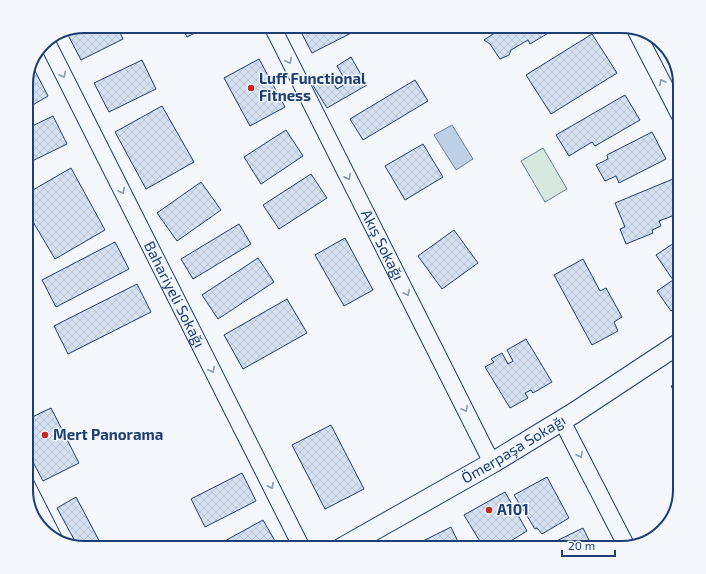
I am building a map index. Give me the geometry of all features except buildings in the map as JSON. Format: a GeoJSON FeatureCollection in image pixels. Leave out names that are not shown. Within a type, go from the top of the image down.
{"type":"FeatureCollection","features":[{"type":"Feature","properties":{"kind":"street","name":"Akış Sokağı"},"geometry":{"type":"LineString","coordinates":[[276,33],[492,463]]}},
{"type":"Feature","properties":{"kind":"street"},"geometry":{"type":"LineString","coordinates":[[639,36],[673,102]]}},
{"type":"Feature","properties":{"kind":"street","name":"Bahariyeli Sokağı"},"geometry":{"type":"LineString","coordinates":[[49,47],[298,541]]}},
{"type":"Feature","properties":{"kind":"street","name":"Ömerpaşa Sokağı"},"geometry":{"type":"LineString","coordinates":[[354,541],[492,463],[562,421],[673,348]]}},
{"type":"Feature","properties":{"kind":"street"},"geometry":{"type":"LineString","coordinates":[[562,421],[624,541]]}},
{"type":"Feature","properties":{"kind":"street"},"geometry":{"type":"LineString","coordinates":[[34,501],[47,525]]}},
{"type":"Feature","properties":{"kind":"shaded area"},"geometry":{"type":"Polygon","coordinates":[[[543,148],[567,189],[545,202],[521,161],[543,148]]]}},
{"type":"Feature","properties":{"kind":"water"},"geometry":{"type":"Polygon","coordinates":[[[452,125],[473,159],[456,170],[434,135],[452,125]]]}},
{"type":"Feature","properties":{"kind":"place","name":"Luff Functional Fitness"},"geometry":{"type":"Point","coordinates":[251,88]}},
{"type":"Feature","properties":{"kind":"place","name":"Mert Panorama"},"geometry":{"type":"Point","coordinates":[45,435]}},
{"type":"Feature","properties":{"kind":"place","name":"A101"},"geometry":{"type":"Point","coordinates":[489,510]}}]}
